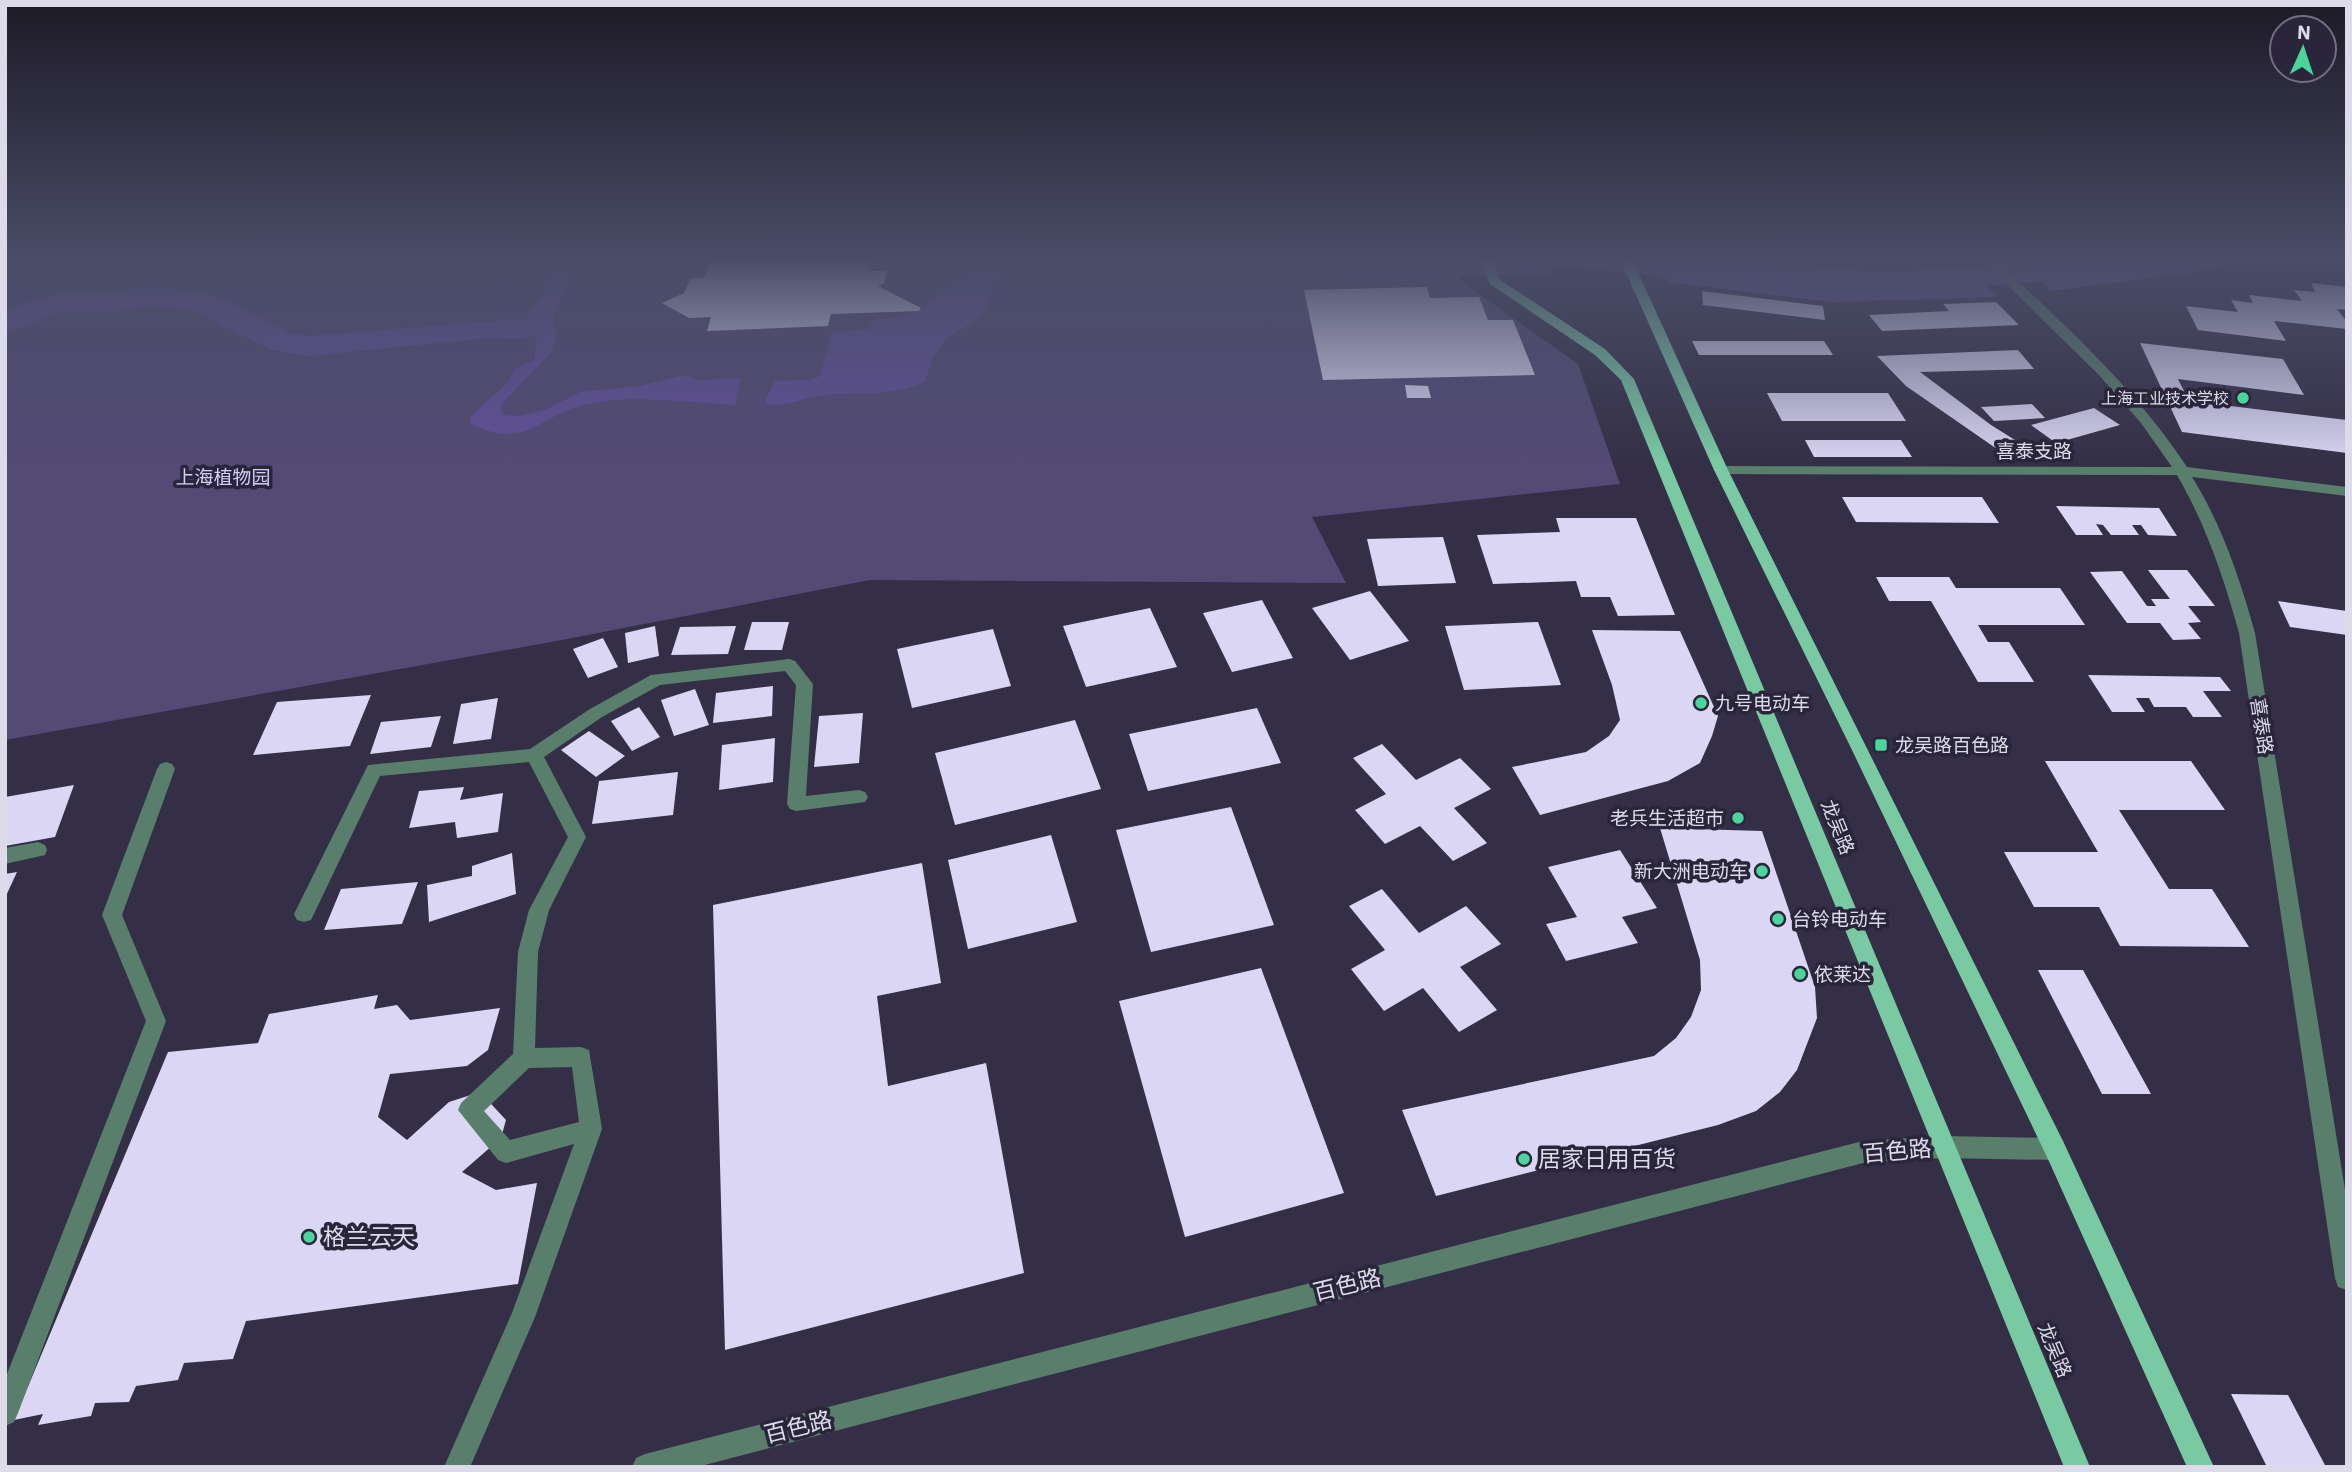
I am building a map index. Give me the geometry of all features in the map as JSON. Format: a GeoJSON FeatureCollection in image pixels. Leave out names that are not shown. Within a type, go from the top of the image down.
{"type":"FeatureCollection","features":[{"type":"Feature","properties":{"kind":"main road","name":"龙吴路"},"geometry":{"type":"LineString","coordinates":[[1564,328],[1600,352],[1627,379],[2077,1467]]}},
{"type":"Feature","properties":{"kind":"main road"},"geometry":{"type":"LineString","coordinates":[[1656,328],[1721,470],[1866,760],[2055,1149],[2201,1467]]}},
{"type":"Feature","properties":{"kind":"street","name":"喜泰路"},"geometry":{"type":"LineString","coordinates":[[2056,328],[2143,417],[2182,471],[2220,547],[2234,582],[2247,633],[2347,1278]]}},
{"type":"Feature","properties":{"kind":"street","name":"喜泰支路"},"geometry":{"type":"LineString","coordinates":[[1721,470],[2182,471],[2347,492]]}},
{"type":"Feature","properties":{"kind":"street"},"geometry":{"type":"LineString","coordinates":[[304,914],[374,770],[534,754],[596,713],[657,679],[789,665],[805,684],[796,804],[859,797]]}},
{"type":"Feature","properties":{"kind":"street"},"geometry":{"type":"LineString","coordinates":[[524,1058],[528,952],[539,910],[578,837],[534,754]]}},
{"type":"Feature","properties":{"kind":"street"},"geometry":{"type":"LineString","coordinates":[[5,1413],[156,1021],[112,915],[166,769]]}},
{"type":"Feature","properties":{"kind":"street"},"geometry":{"type":"LineString","coordinates":[[5,856],[38,850]]}},
{"type":"Feature","properties":{"kind":"street"},"geometry":{"type":"LineString","coordinates":[[457,1467],[523,1317],[591,1129],[581,1057],[524,1058],[469,1110],[506,1152],[591,1129]]}},
{"type":"Feature","properties":{"kind":"street","name":"百色路"},"geometry":{"type":"LineString","coordinates":[[645,1467],[1863,1152],[1943,1147],[2055,1149]]}},
{"type":"Feature","properties":{"kind":"green space","name":"上海植物园"},"geometry":{"type":"Polygon","coordinates":[[[5,328],[1527,328],[1578,364],[1620,484],[1312,517],[1346,583],[870,580],[562,640],[5,740],[5,328]]]}},
{"type":"Feature","properties":{"kind":"shaded area"},"geometry":{"type":"Polygon","coordinates":[[[555,328],[556,335],[553,351],[504,401],[500,409],[504,415],[519,416],[545,410],[580,392],[641,386],[685,375],[699,380],[741,378],[735,405],[662,400],[606,401],[571,409],[520,432],[506,434],[471,424],[470,417],[509,381],[514,369],[534,360],[537,338],[520,333],[518,329],[555,328]]]}},
{"type":"Feature","properties":{"kind":"shaded area"},"geometry":{"type":"Polygon","coordinates":[[[963,328],[948,337],[934,355],[925,381],[913,386],[889,392],[824,395],[782,405],[766,404],[765,400],[775,381],[810,380],[820,376],[832,332],[963,328]]]}},
{"type":"Feature","properties":{"kind":"building"},"geometry":{"type":"Polygon","coordinates":[[[708,328],[787,328],[707,331],[708,328]]]}},
{"type":"Feature","properties":{"kind":"building"},"geometry":{"type":"Polygon","coordinates":[[[1312,328],[1516,328],[1535,375],[1323,380],[1312,328]]]}},
{"type":"Feature","properties":{"kind":"building"},"geometry":{"type":"Polygon","coordinates":[[[1879,328],[1958,328],[1882,331],[1879,328]]]}},
{"type":"Feature","properties":{"kind":"building"},"geometry":{"type":"Polygon","coordinates":[[[2197,328],[2278,328],[2286,341],[2198,330],[2197,328]]]}},
{"type":"Feature","properties":{"kind":"building"},"geometry":{"type":"Polygon","coordinates":[[[1692,341],[1824,341],[1833,355],[1699,355],[1692,341]]]}},
{"type":"Feature","properties":{"kind":"building"},"geometry":{"type":"Polygon","coordinates":[[[2140,343],[2283,359],[2304,395],[2178,379],[2189,401],[2347,420],[2347,453],[2182,432],[2140,343]]]}},
{"type":"Feature","properties":{"kind":"building"},"geometry":{"type":"Polygon","coordinates":[[[2018,350],[2034,369],[1920,372],[1991,425],[2031,450],[2010,458],[1906,386],[1877,356],[2018,350]]]}},
{"type":"Feature","properties":{"kind":"building"},"geometry":{"type":"Polygon","coordinates":[[[1405,385],[1428,386],[1431,398],[1407,398],[1405,385]]]}},
{"type":"Feature","properties":{"kind":"building"},"geometry":{"type":"Polygon","coordinates":[[[1767,393],[1888,393],[1906,421],[1782,421],[1767,393]]]}},
{"type":"Feature","properties":{"kind":"building"},"geometry":{"type":"Polygon","coordinates":[[[2032,404],[2045,418],[1994,421],[1981,407],[2032,404]]]}},
{"type":"Feature","properties":{"kind":"building"},"geometry":{"type":"Polygon","coordinates":[[[2094,408],[2120,425],[2056,443],[2031,425],[2094,408]]]}},
{"type":"Feature","properties":{"kind":"building"},"geometry":{"type":"Polygon","coordinates":[[[1805,440],[1901,440],[1912,457],[1814,457],[1805,440]]]}},
{"type":"Feature","properties":{"kind":"building"},"geometry":{"type":"Polygon","coordinates":[[[1842,497],[1982,497],[1999,523],[1856,522],[1842,497]]]}},
{"type":"Feature","properties":{"kind":"building"},"geometry":{"type":"Polygon","coordinates":[[[2056,506],[2159,508],[2177,536],[2148,535],[2141,525],[2132,525],[2139,535],[2111,535],[2103,525],[2096,524],[2103,535],[2076,535],[2056,506]]]}},
{"type":"Feature","properties":{"kind":"building"},"geometry":{"type":"Polygon","coordinates":[[[1556,518],[1636,518],[1675,615],[1618,616],[1610,597],[1581,597],[1576,581],[1493,584],[1477,535],[1560,532],[1556,518]]]}},
{"type":"Feature","properties":{"kind":"building"},"geometry":{"type":"Polygon","coordinates":[[[1443,537],[1456,583],[1378,586],[1367,539],[1443,537]]]}},
{"type":"Feature","properties":{"kind":"building"},"geometry":{"type":"Polygon","coordinates":[[[2148,570],[2187,570],[2215,606],[2188,606],[2201,622],[2188,623],[2201,639],[2173,640],[2160,623],[2127,623],[2090,572],[2122,571],[2147,606],[2156,606],[2151,599],[2170,599],[2148,570]]]}},
{"type":"Feature","properties":{"kind":"building"},"geometry":{"type":"Polygon","coordinates":[[[1876,577],[1949,577],[1956,588],[2060,588],[2085,625],[1978,625],[1988,642],[2009,642],[2034,682],[1978,682],[1931,601],[1889,601],[1876,577]]]}},
{"type":"Feature","properties":{"kind":"building"},"geometry":{"type":"Polygon","coordinates":[[[1370,591],[1409,641],[1350,660],[1312,608],[1370,591]]]}},
{"type":"Feature","properties":{"kind":"building"},"geometry":{"type":"Polygon","coordinates":[[[1262,600],[1293,658],[1232,672],[1203,613],[1262,600]]]}},
{"type":"Feature","properties":{"kind":"building"},"geometry":{"type":"Polygon","coordinates":[[[2278,601],[2347,611],[2347,635],[2290,627],[2278,601]]]}},
{"type":"Feature","properties":{"kind":"building"},"geometry":{"type":"Polygon","coordinates":[[[1150,608],[1177,667],[1086,687],[1063,626],[1150,608]]]}},
{"type":"Feature","properties":{"kind":"building"},"geometry":{"type":"Polygon","coordinates":[[[752,622],[789,622],[782,650],[744,650],[752,622]]]}},
{"type":"Feature","properties":{"kind":"building"},"geometry":{"type":"Polygon","coordinates":[[[1538,622],[1561,685],[1464,690],[1445,626],[1538,622]]]}},
{"type":"Feature","properties":{"kind":"building"},"geometry":{"type":"Polygon","coordinates":[[[655,626],[659,656],[628,663],[625,633],[655,626]]]}},
{"type":"Feature","properties":{"kind":"building"},"geometry":{"type":"Polygon","coordinates":[[[736,626],[728,654],[671,655],[680,627],[736,626]]]}},
{"type":"Feature","properties":{"kind":"building"},"geometry":{"type":"Polygon","coordinates":[[[993,629],[1011,686],[912,708],[897,649],[993,629]]]}},
{"type":"Feature","properties":{"kind":"building"},"geometry":{"type":"Polygon","coordinates":[[[1592,630],[1680,631],[1718,716],[1700,763],[1668,781],[1540,815],[1512,767],[1586,752],[1609,736],[1620,720],[1612,685],[1592,630]]]}},
{"type":"Feature","properties":{"kind":"building"},"geometry":{"type":"Polygon","coordinates":[[[603,638],[618,667],[588,678],[573,649],[603,638]]]}},
{"type":"Feature","properties":{"kind":"building"},"geometry":{"type":"Polygon","coordinates":[[[2088,675],[2220,677],[2231,691],[2203,691],[2222,717],[2193,717],[2186,707],[2154,707],[2149,698],[2136,698],[2145,712],[2112,712],[2088,675]]]}},
{"type":"Feature","properties":{"kind":"building"},"geometry":{"type":"Polygon","coordinates":[[[773,686],[772,716],[713,723],[716,693],[773,686]]]}},
{"type":"Feature","properties":{"kind":"building"},"geometry":{"type":"Polygon","coordinates":[[[695,689],[709,725],[674,736],[661,700],[695,689]]]}},
{"type":"Feature","properties":{"kind":"building"},"geometry":{"type":"Polygon","coordinates":[[[371,695],[350,746],[253,755],[277,702],[371,695]]]}},
{"type":"Feature","properties":{"kind":"building"},"geometry":{"type":"Polygon","coordinates":[[[498,698],[491,739],[453,744],[461,704],[498,698]]]}},
{"type":"Feature","properties":{"kind":"building"},"geometry":{"type":"Polygon","coordinates":[[[639,707],[660,737],[632,751],[611,721],[639,707]]]}},
{"type":"Feature","properties":{"kind":"building"},"geometry":{"type":"Polygon","coordinates":[[[1257,708],[1281,763],[1148,791],[1129,734],[1257,708]]]}},
{"type":"Feature","properties":{"kind":"building"},"geometry":{"type":"Polygon","coordinates":[[[863,713],[859,763],[814,767],[819,716],[863,713]]]}},
{"type":"Feature","properties":{"kind":"building"},"geometry":{"type":"Polygon","coordinates":[[[441,716],[431,747],[370,754],[381,722],[441,716]]]}},
{"type":"Feature","properties":{"kind":"building"},"geometry":{"type":"Polygon","coordinates":[[[1075,720],[1101,789],[955,825],[935,753],[1075,720]]]}},
{"type":"Feature","properties":{"kind":"building"},"geometry":{"type":"Polygon","coordinates":[[[589,731],[625,756],[596,777],[561,750],[589,731]]]}},
{"type":"Feature","properties":{"kind":"building"},"geometry":{"type":"Polygon","coordinates":[[[775,738],[773,782],[719,790],[722,745],[775,738]]]}},
{"type":"Feature","properties":{"kind":"building"},"geometry":{"type":"Polygon","coordinates":[[[1382,744],[1416,780],[1460,758],[1491,789],[1454,808],[1487,843],[1453,861],[1420,826],[1385,844],[1355,810],[1386,794],[1353,758],[1382,744]]]}},
{"type":"Feature","properties":{"kind":"building"},"geometry":{"type":"Polygon","coordinates":[[[2045,761],[2191,761],[2225,810],[2119,810],[2169,889],[2212,889],[2249,947],[2120,946],[2099,907],[2034,907],[2004,852],[2098,852],[2045,761]]]}},
{"type":"Feature","properties":{"kind":"building"},"geometry":{"type":"Polygon","coordinates":[[[678,772],[673,815],[592,824],[599,781],[678,772]]]}},
{"type":"Feature","properties":{"kind":"building"},"geometry":{"type":"Polygon","coordinates":[[[74,785],[55,837],[5,846],[5,797],[74,785]]]}},
{"type":"Feature","properties":{"kind":"building"},"geometry":{"type":"Polygon","coordinates":[[[464,787],[460,800],[503,793],[498,832],[457,838],[455,822],[409,828],[419,791],[464,787]]]}},
{"type":"Feature","properties":{"kind":"building"},"geometry":{"type":"Polygon","coordinates":[[[1231,807],[1274,925],[1151,952],[1116,830],[1231,807]]]}},
{"type":"Feature","properties":{"kind":"building"},"geometry":{"type":"Polygon","coordinates":[[[1660,828],[1762,831],[1815,987],[1817,1018],[1797,1070],[1780,1092],[1756,1111],[1718,1125],[1436,1196],[1402,1110],[1654,1056],[1676,1038],[1691,1017],[1701,990],[1700,960],[1660,828]]]}},
{"type":"Feature","properties":{"kind":"building"},"geometry":{"type":"Polygon","coordinates":[[[1051,835],[1077,922],[968,949],[948,860],[1051,835]]]}},
{"type":"Feature","properties":{"kind":"building"},"geometry":{"type":"Polygon","coordinates":[[[1620,850],[1657,908],[1622,917],[1638,943],[1566,961],[1546,924],[1577,917],[1548,867],[1620,850]]]}},
{"type":"Feature","properties":{"kind":"building"},"geometry":{"type":"Polygon","coordinates":[[[512,853],[516,894],[429,922],[427,885],[472,876],[472,866],[512,853]]]}},
{"type":"Feature","properties":{"kind":"building"},"geometry":{"type":"Polygon","coordinates":[[[922,863],[941,983],[877,996],[888,1086],[986,1063],[1024,1273],[725,1350],[713,905],[922,863]]]}},
{"type":"Feature","properties":{"kind":"building"},"geometry":{"type":"Polygon","coordinates":[[[17,872],[5,898],[5,874],[17,872]]]}},
{"type":"Feature","properties":{"kind":"building"},"geometry":{"type":"Polygon","coordinates":[[[418,882],[402,924],[324,930],[341,889],[418,882]]]}},
{"type":"Feature","properties":{"kind":"building"},"geometry":{"type":"Polygon","coordinates":[[[1382,889],[1419,933],[1466,906],[1501,944],[1460,967],[1497,1010],[1459,1032],[1423,988],[1384,1011],[1351,969],[1385,950],[1349,906],[1382,889]]]}},
{"type":"Feature","properties":{"kind":"building"},"geometry":{"type":"Polygon","coordinates":[[[1261,968],[1344,1193],[1185,1237],[1119,1001],[1261,968]]]}},
{"type":"Feature","properties":{"kind":"building"},"geometry":{"type":"Polygon","coordinates":[[[2038,970],[2083,970],[2151,1094],[2102,1094],[2038,970]]]}},
{"type":"Feature","properties":{"kind":"building","name":"格兰云天"},"geometry":{"type":"Polygon","coordinates":[[[378,995],[374,1009],[397,1005],[410,1020],[500,1008],[488,1050],[467,1066],[390,1074],[378,1117],[407,1140],[449,1102],[480,1092],[506,1120],[501,1138],[462,1172],[496,1190],[537,1183],[518,1284],[246,1321],[233,1359],[184,1363],[178,1380],[136,1386],[129,1402],[95,1403],[91,1416],[38,1425],[43,1414],[14,1420],[168,1052],[258,1043],[269,1014],[378,995]]]}},
{"type":"Feature","properties":{"kind":"building"},"geometry":{"type":"Polygon","coordinates":[[[2231,1394],[2288,1395],[2326,1467],[2267,1467],[2231,1394]]]}},
{"type":"Feature","properties":{"kind":"waterway"},"geometry":{"type":"LineString","coordinates":[[257,328],[284,343],[308,346],[476,331]]}},
{"type":"Feature","properties":{"kind":"waterway"},"geometry":{"type":"LineString","coordinates":[[496,330],[518,329]]}},
{"type":"Feature","properties":{"kind":"place","name":"上海工业技术学校"},"geometry":{"type":"Point","coordinates":[2243,398]}},
{"type":"Feature","properties":{"kind":"place","name":"九号电动车"},"geometry":{"type":"Point","coordinates":[1701,703]}},
{"type":"Feature","properties":{"kind":"place","name":"龙吴路百色路"},"geometry":{"type":"Point","coordinates":[1881,745]}},
{"type":"Feature","properties":{"kind":"place","name":"老兵生活超市"},"geometry":{"type":"Point","coordinates":[1738,818]}},
{"type":"Feature","properties":{"kind":"place","name":"新大洲电动车"},"geometry":{"type":"Point","coordinates":[1762,871]}},
{"type":"Feature","properties":{"kind":"place","name":"台铃电动车"},"geometry":{"type":"Point","coordinates":[1778,919]}},
{"type":"Feature","properties":{"kind":"place","name":"依莱达"},"geometry":{"type":"Point","coordinates":[1800,974]}},
{"type":"Feature","properties":{"kind":"place","name":"居家日用百货"},"geometry":{"type":"Point","coordinates":[1524,1159]}},
{"type":"Feature","properties":{"kind":"place","name":"格兰云天"},"geometry":{"type":"Point","coordinates":[309,1237]}}]}
